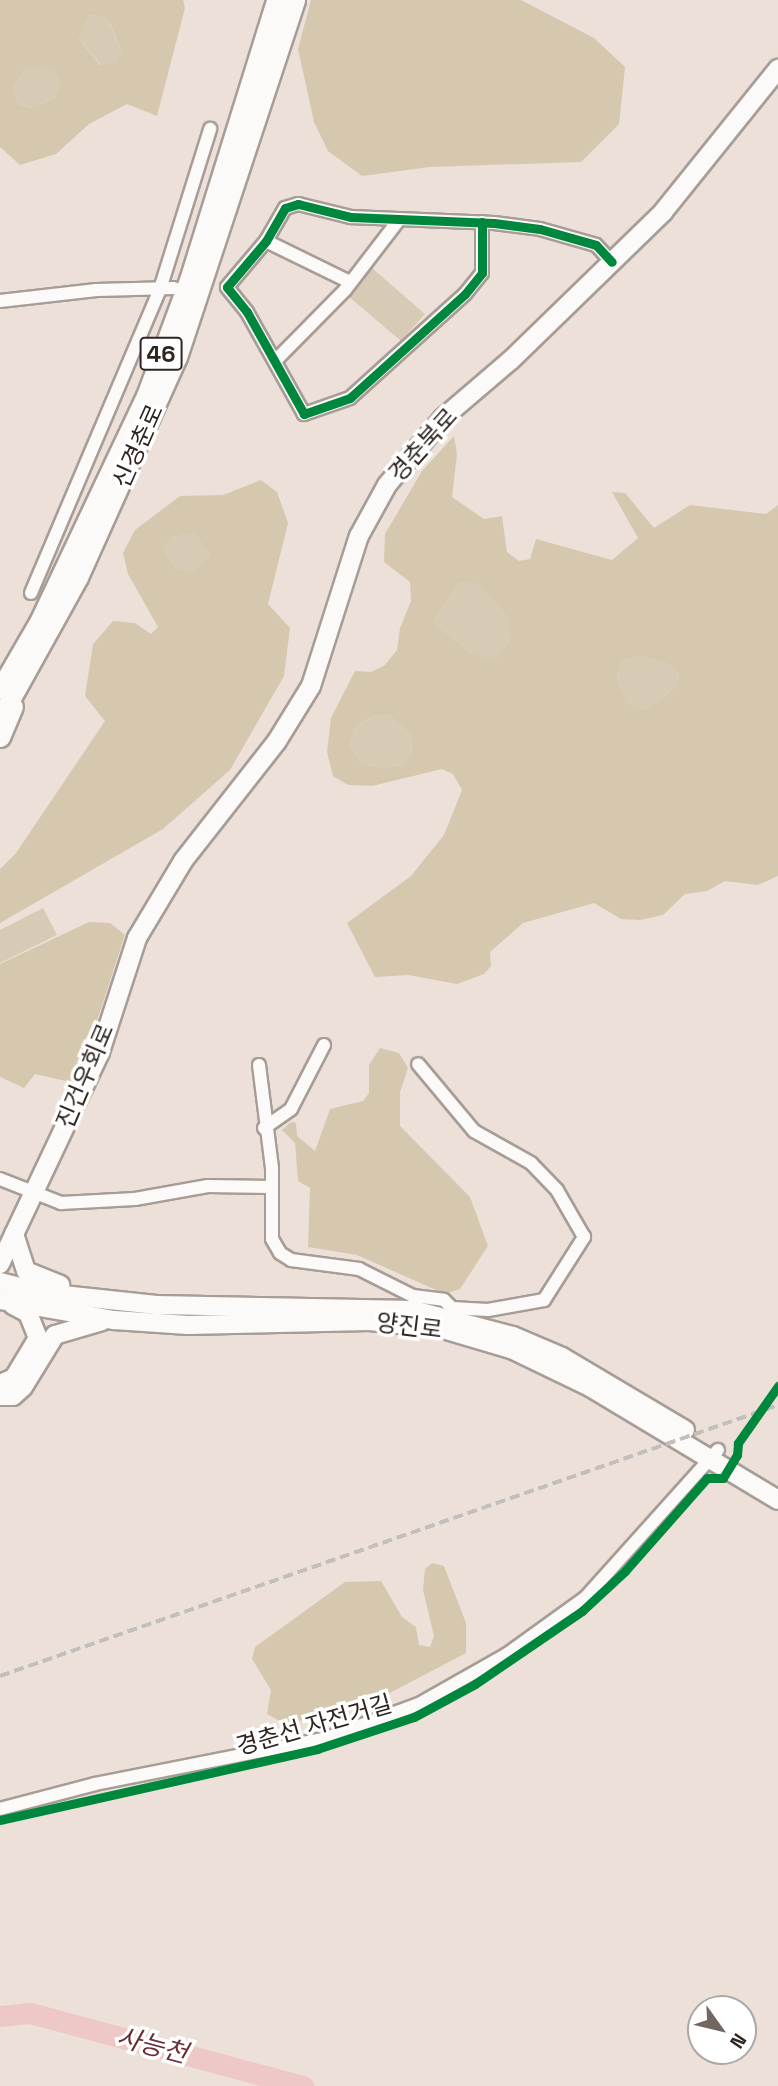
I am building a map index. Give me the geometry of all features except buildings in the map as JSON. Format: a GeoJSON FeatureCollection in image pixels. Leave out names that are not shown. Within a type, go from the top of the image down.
{"type":"FeatureCollection","features":[{"type":"Feature","properties":{"kind":"highway","name":"신경춘로"},"geometry":{"type":"LineString","coordinates":[[0,689],[45,611],[146,396],[189,280],[276,0]]}},
{"type":"Feature","properties":{"kind":"highway","name":"신경춘로"},"geometry":{"type":"LineString","coordinates":[[0,718],[24,680],[132,465],[177,357],[295,0]]}},
{"type":"Feature","properties":{"kind":"highway"},"geometry":{"type":"LineString","coordinates":[[0,737],[24,680]]}},
{"type":"Feature","properties":{"kind":"main road","name":"경춘북로"},"geometry":{"type":"LineString","coordinates":[[166,888],[277,741],[311,686],[359,537],[387,485],[443,418],[663,212],[778,69]]}},
{"type":"Feature","properties":{"kind":"main road","name":"진건우회로"},"geometry":{"type":"LineString","coordinates":[[0,1264],[100,1052],[137,938],[166,888]]}},
{"type":"Feature","properties":{"kind":"main road"},"geometry":{"type":"LineString","coordinates":[[0,1247],[14,1234],[26,1271],[95,1300]]}},
{"type":"Feature","properties":{"kind":"main road","name":"양진로"},"geometry":{"type":"LineString","coordinates":[[0,1282],[95,1300],[156,1305],[377,1307],[413,1310],[482,1327],[562,1357],[714,1455],[778,1500]]}},
{"type":"Feature","properties":{"kind":"main road"},"geometry":{"type":"LineString","coordinates":[[0,1384],[14,1378],[38,1338],[27,1312],[4,1301]]}},
{"type":"Feature","properties":{"kind":"main road","name":"양진로"},"geometry":{"type":"LineString","coordinates":[[4,1301],[114,1320],[188,1325],[369,1321],[440,1328],[511,1349],[551,1367],[714,1455],[778,1486]]}},
{"type":"Feature","properties":{"kind":"main road"},"geometry":{"type":"LineString","coordinates":[[0,1396],[13,1396],[23,1387],[55,1335],[114,1320]]}},
{"type":"Feature","properties":{"kind":"street"},"geometry":{"type":"LineString","coordinates":[[31,593],[167,288],[211,129]]}},
{"type":"Feature","properties":{"kind":"street"},"geometry":{"type":"LineString","coordinates":[[482,222],[482,273],[465,294],[350,398],[304,414],[276,360],[221,287],[266,241],[285,208],[298,204],[351,217],[398,221],[482,222],[540,229],[596,245],[612,262]]}},
{"type":"Feature","properties":{"kind":"street"},"geometry":{"type":"LineString","coordinates":[[276,360],[351,282],[398,221]]}},
{"type":"Feature","properties":{"kind":"street"},"geometry":{"type":"LineString","coordinates":[[266,241],[351,282]]}},
{"type":"Feature","properties":{"kind":"street"},"geometry":{"type":"LineString","coordinates":[[0,301],[96,290],[167,288]]}},
{"type":"Feature","properties":{"kind":"street"},"geometry":{"type":"LineString","coordinates":[[264,1128],[291,1109],[324,1045]]}},
{"type":"Feature","properties":{"kind":"street"},"geometry":{"type":"LineString","coordinates":[[259,1065],[264,1128],[272,1168],[272,1239],[291,1260],[359,1269],[413,1296],[444,1300],[452,1308],[490,1310],[544,1300],[584,1237],[557,1190],[531,1163],[474,1131],[418,1064]]}},
{"type":"Feature","properties":{"kind":"street"},"geometry":{"type":"LineString","coordinates":[[0,1179],[34,1190],[61,1203],[135,1199],[208,1186],[270,1187]]}},
{"type":"Feature","properties":{"kind":"street"},"geometry":{"type":"LineString","coordinates":[[482,1327],[490,1310]]}},
{"type":"Feature","properties":{"kind":"street"},"geometry":{"type":"LineString","coordinates":[[0,1809],[95,1784],[327,1738],[419,1704],[507,1654],[585,1598],[714,1455]]}},
{"type":"Feature","properties":{"kind":"shaded area"},"geometry":{"type":"Polygon","coordinates":[[[0,0],[183,0],[185,8],[157,116],[127,104],[89,124],[56,154],[20,165],[0,147],[0,0]],[[90,15],[79,39],[100,65],[116,62],[121,51],[112,27],[104,17],[90,15]],[[41,67],[25,69],[13,88],[19,104],[31,108],[55,97],[60,81],[54,70],[41,67]]]}},
{"type":"Feature","properties":{"kind":"shaded area"},"geometry":{"type":"Polygon","coordinates":[[[311,0],[521,0],[594,38],[625,67],[619,124],[581,162],[430,167],[362,176],[328,151],[314,122],[298,49],[311,0]]]}},
{"type":"Feature","properties":{"kind":"shaded area"},"geometry":{"type":"Polygon","coordinates":[[[90,15],[104,17],[112,28],[121,51],[116,62],[101,65],[79,39],[90,15]]]}},
{"type":"Feature","properties":{"kind":"shaded area"},"geometry":{"type":"Polygon","coordinates":[[[40,66],[54,70],[60,81],[55,97],[31,108],[19,104],[13,88],[25,69],[40,66]]]}},
{"type":"Feature","properties":{"kind":"shaded area"},"geometry":{"type":"Polygon","coordinates":[[[372,268],[425,314],[401,341],[348,296],[372,268]]]}},
{"type":"Feature","properties":{"kind":"shaded area"},"geometry":{"type":"Polygon","coordinates":[[[454,436],[457,454],[452,497],[484,519],[502,516],[507,552],[519,561],[530,559],[536,539],[612,560],[638,538],[612,492],[625,493],[654,528],[690,505],[766,514],[778,505],[778,876],[758,885],[725,881],[707,891],[685,894],[663,915],[640,920],[621,919],[594,903],[523,923],[490,952],[491,966],[484,974],[457,984],[408,975],[375,977],[347,923],[411,876],[444,835],[462,790],[453,774],[442,769],[372,786],[348,785],[333,776],[327,752],[331,718],[355,671],[371,672],[385,665],[397,650],[400,628],[411,601],[410,582],[384,562],[385,534],[422,471],[454,436]],[[460,582],[433,622],[470,652],[494,660],[511,639],[510,619],[479,584],[460,582]],[[640,656],[622,660],[617,680],[627,704],[642,710],[660,701],[676,685],[679,674],[667,664],[640,656]],[[389,715],[371,717],[355,727],[350,747],[361,763],[382,768],[404,765],[412,752],[410,735],[389,715]]]}},
{"type":"Feature","properties":{"kind":"shaded area"},"geometry":{"type":"Polygon","coordinates":[[[261,480],[277,492],[288,523],[268,604],[290,628],[284,676],[230,770],[163,829],[0,923],[0,869],[16,853],[105,721],[85,696],[93,644],[113,621],[135,623],[151,634],[158,627],[128,574],[123,553],[135,530],[180,496],[223,495],[261,480]],[[195,534],[171,537],[164,550],[175,569],[193,573],[210,555],[195,534]]]}},
{"type":"Feature","properties":{"kind":"shaded area"},"geometry":{"type":"Polygon","coordinates":[[[195,534],[210,555],[193,574],[175,569],[164,550],[171,537],[195,534]]]}},
{"type":"Feature","properties":{"kind":"shaded area"},"geometry":{"type":"Polygon","coordinates":[[[460,582],[479,583],[511,619],[511,639],[494,661],[470,652],[433,622],[460,582]]]}},
{"type":"Feature","properties":{"kind":"shaded area"},"geometry":{"type":"Polygon","coordinates":[[[640,656],[667,664],[679,674],[676,685],[660,701],[642,710],[627,705],[617,680],[622,660],[640,656]]]}},
{"type":"Feature","properties":{"kind":"shaded area"},"geometry":{"type":"Polygon","coordinates":[[[389,715],[410,735],[412,752],[405,765],[382,768],[361,763],[350,747],[355,727],[371,717],[389,715]]]}},
{"type":"Feature","properties":{"kind":"shaded area"},"geometry":{"type":"Polygon","coordinates":[[[43,908],[57,935],[0,963],[0,930],[43,908]]]}},
{"type":"Feature","properties":{"kind":"shaded area"},"geometry":{"type":"Polygon","coordinates":[[[89,922],[110,923],[125,935],[84,1061],[70,1082],[35,1074],[24,1088],[0,1077],[0,964],[89,922]]]}},
{"type":"Feature","properties":{"kind":"shaded area"},"geometry":{"type":"Polygon","coordinates":[[[380,1048],[399,1053],[408,1068],[400,1092],[400,1126],[470,1197],[488,1246],[460,1289],[445,1294],[357,1255],[308,1247],[310,1188],[298,1181],[295,1143],[282,1130],[291,1122],[296,1123],[297,1136],[315,1151],[330,1109],[363,1101],[369,1093],[369,1065],[380,1048]]]}},
{"type":"Feature","properties":{"kind":"shaded area"},"geometry":{"type":"Polygon","coordinates":[[[432,1563],[444,1566],[466,1623],[466,1653],[386,1695],[322,1718],[283,1723],[267,1714],[271,1690],[252,1659],[255,1647],[345,1582],[381,1581],[402,1617],[416,1627],[419,1645],[430,1647],[434,1636],[423,1590],[425,1569],[432,1563]]]}},
{"type":"Feature","properties":{"kind":"waterway","name":"사능천"},"geometry":{"type":"LineString","coordinates":[[0,2016],[30,2013],[303,2086]]}},
{"type":"Feature","properties":{"kind":"railway"},"geometry":{"type":"LineString","coordinates":[[0,1676],[778,1405]]}},
{"type":"Feature","properties":{"kind":"cycle path"},"geometry":{"type":"LineString","coordinates":[[482,222],[482,273],[465,294],[350,398],[304,414],[247,312],[227,287],[266,241],[285,208],[298,204],[351,217],[494,223],[540,229],[596,245],[612,262]]}},
{"type":"Feature","properties":{"kind":"cycle path","name":"경춘선 자전거길"},"geometry":{"type":"LineString","coordinates":[[0,1820],[317,1749],[414,1717],[475,1684],[582,1611],[625,1571],[707,1478],[723,1478],[737,1455],[738,1443],[778,1386]]}}]}
